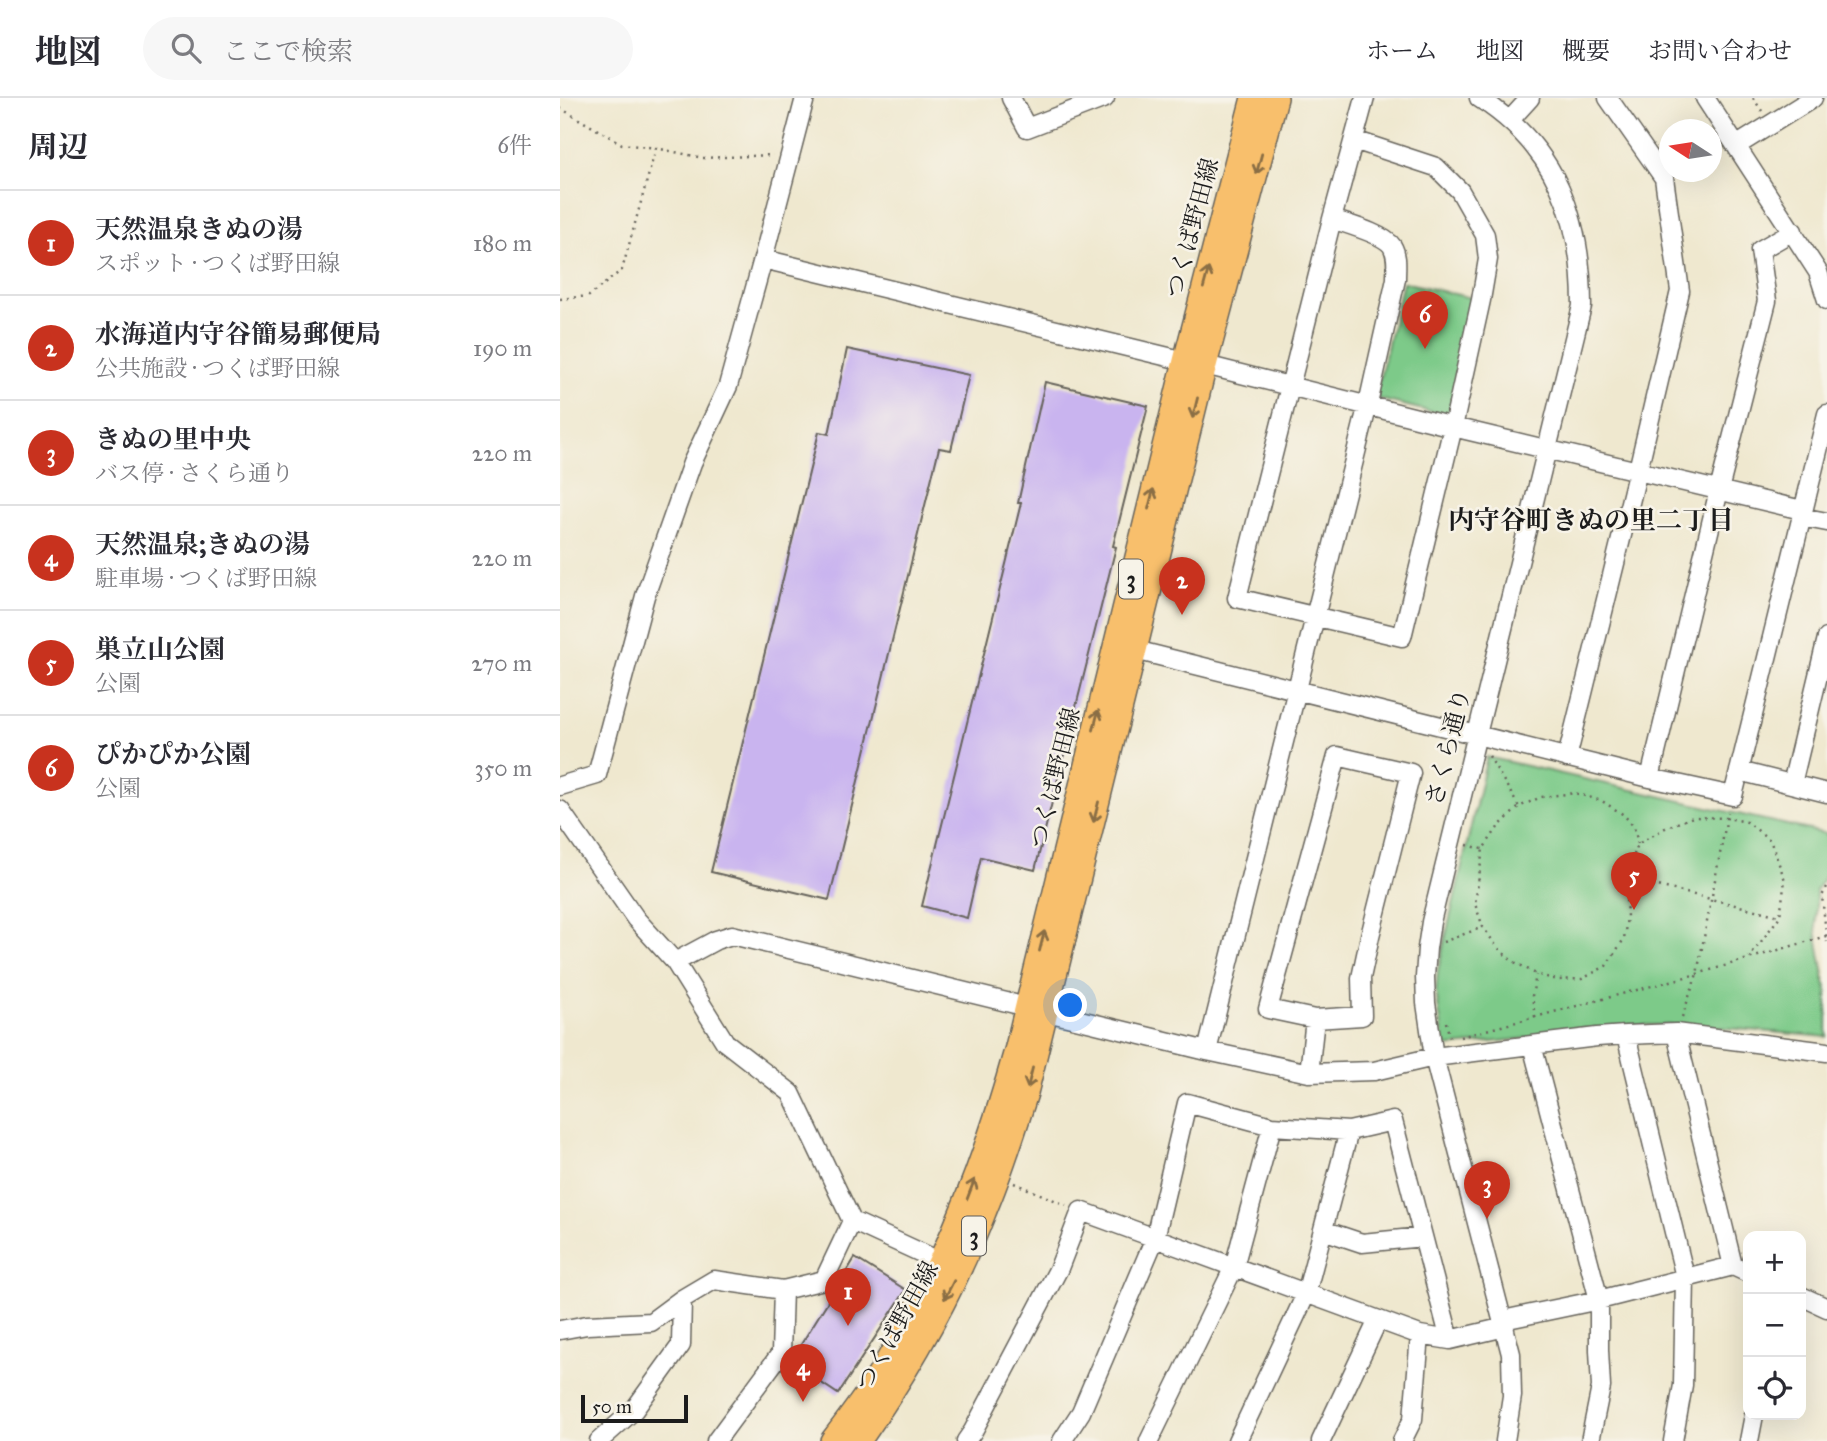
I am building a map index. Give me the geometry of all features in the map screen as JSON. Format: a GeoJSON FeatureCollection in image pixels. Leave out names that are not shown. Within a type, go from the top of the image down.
{"type":"FeatureCollection","features":[{"type":"Feature","properties":{"kind":"main road","name":"つくば野田線"},"geometry":{"type":"LineString","coordinates":[[832,1441],[871,1387],[941,1262],[969,1195],[1036,1009],[1135,650],[1253,98]]}},
{"type":"Feature","properties":{"kind":"main road","name":"つくば野田線"},"geometry":{"type":"LineString","coordinates":[[859,1441],[888,1399],[960,1269],[987,1208],[1026,1093],[1036,1009],[1195,363],[1276,98]]}},
{"type":"Feature","properties":{"kind":"street"},"geometry":{"type":"LineString","coordinates":[[560,786],[597,775],[645,596],[692,463],[728,386],[805,98]]}},
{"type":"Feature","properties":{"kind":"street"},"geometry":{"type":"LineString","coordinates":[[1011,98],[1027,128],[1105,98]]}},
{"type":"Feature","properties":{"kind":"street"},"geometry":{"type":"LineString","coordinates":[[1354,140],[1436,167],[1460,191],[1485,235],[1488,259],[1453,427],[1402,637],[1237,598],[1332,219],[1365,98]]}},
{"type":"Feature","properties":{"kind":"street","name":"さくら通り"},"geometry":{"type":"LineString","coordinates":[[1479,98],[1510,120],[1534,146],[1553,174],[1569,208],[1578,242],[1582,276],[1582,306],[1431,922],[1427,948],[1426,1003],[1434,1058],[1511,1354],[1513,1385],[1511,1414],[1505,1441]]}},
{"type":"Feature","properties":{"kind":"street"},"geometry":{"type":"LineString","coordinates":[[1510,120],[1530,98]]}},
{"type":"Feature","properties":{"kind":"street"},"geometry":{"type":"LineString","coordinates":[[1567,758],[1679,291],[1664,178],[1608,98]]}},
{"type":"Feature","properties":{"kind":"street"},"geometry":{"type":"LineString","coordinates":[[1705,98],[1818,272],[1827,300]]}},
{"type":"Feature","properties":{"kind":"street"},"geometry":{"type":"LineString","coordinates":[[1736,146],[1813,98]]}},
{"type":"Feature","properties":{"kind":"street"},"geometry":{"type":"LineString","coordinates":[[1207,1051],[1368,404],[1395,279],[1397,260],[1391,244],[1372,233],[1332,219]]}},
{"type":"Feature","properties":{"kind":"street"},"geometry":{"type":"LineString","coordinates":[[1650,778],[1766,301],[1760,250],[1793,231]]}},
{"type":"Feature","properties":{"kind":"street"},"geometry":{"type":"LineString","coordinates":[[763,259],[1719,490],[1827,522]]}},
{"type":"Feature","properties":{"kind":"street"},"geometry":{"type":"LineString","coordinates":[[1135,650],[1567,758],[1733,796],[1827,414]]}},
{"type":"Feature","properties":{"kind":"street"},"geometry":{"type":"LineString","coordinates":[[1792,784],[1827,638]]}},
{"type":"Feature","properties":{"kind":"street"},"geometry":{"type":"LineString","coordinates":[[1337,756],[1411,773],[1361,978],[1362,1016],[1315,1018],[1268,1009],[1337,756]]}},
{"type":"Feature","properties":{"kind":"street"},"geometry":{"type":"LineString","coordinates":[[1739,771],[1827,793]]}},
{"type":"Feature","properties":{"kind":"street"},"geometry":{"type":"LineString","coordinates":[[560,810],[636,919],[676,962],[725,1042],[791,1093],[852,1221],[941,1262]]}},
{"type":"Feature","properties":{"kind":"street"},"geometry":{"type":"LineString","coordinates":[[676,962],[716,940],[732,935],[1207,1051],[1309,1073],[1374,1072],[1434,1058],[1626,1035],[1676,1033],[1827,1052]]}},
{"type":"Feature","properties":{"kind":"street"},"geometry":{"type":"LineString","coordinates":[[1309,1073],[1315,1018]]}},
{"type":"Feature","properties":{"kind":"street"},"geometry":{"type":"LineString","coordinates":[[966,1441],[1059,1268],[1081,1211],[1420,1335],[1450,1340],[1685,1278],[1741,1270],[1676,1033]]}},
{"type":"Feature","properties":{"kind":"street"},"geometry":{"type":"LineString","coordinates":[[1626,1035],[1685,1278],[1682,1385],[1673,1441]]}},
{"type":"Feature","properties":{"kind":"street"},"geometry":{"type":"LineString","coordinates":[[1532,1045],[1599,1300],[1601,1387],[1590,1441]]}},
{"type":"Feature","properties":{"kind":"street"},"geometry":{"type":"LineString","coordinates":[[1062,1441],[1082,1412],[1155,1238],[1187,1103],[1272,1126],[1349,1131],[1393,1121],[1450,1340]]}},
{"type":"Feature","properties":{"kind":"street"},"geometry":{"type":"LineString","coordinates":[[1149,1441],[1234,1267],[1272,1126]]}},
{"type":"Feature","properties":{"kind":"street"},"geometry":{"type":"LineString","coordinates":[[1237,1441],[1306,1294],[1349,1131]]}},
{"type":"Feature","properties":{"kind":"street"},"geometry":{"type":"LineString","coordinates":[[560,1330],[587,1325],[651,1322],[714,1280],[783,1290],[824,1280],[852,1221]]}},
{"type":"Feature","properties":{"kind":"street"},"geometry":{"type":"LineString","coordinates":[[1323,1230],[1362,1243],[1423,1237]]}},
{"type":"Feature","properties":{"kind":"street"},"geometry":{"type":"LineString","coordinates":[[716,1441],[781,1353],[783,1290]]}},
{"type":"Feature","properties":{"kind":"street"},"geometry":{"type":"LineString","coordinates":[[1806,1298],[1827,1308]]}},
{"type":"Feature","properties":{"kind":"street"},"geometry":{"type":"LineString","coordinates":[[599,1441],[634,1410],[681,1345],[682,1299]]}},
{"type":"Feature","properties":{"kind":"street"},"geometry":{"type":"LineString","coordinates":[[1321,1441],[1378,1320]]}},
{"type":"Feature","properties":{"kind":"street"},"geometry":{"type":"LineString","coordinates":[[1402,1441],[1413,1419],[1420,1335]]}},
{"type":"Feature","properties":{"kind":"street"},"geometry":{"type":"LineString","coordinates":[[1749,1441],[1753,1420]]}},
{"type":"Feature","properties":{"kind":"path"},"geometry":{"type":"LineString","coordinates":[[560,108],[622,144],[703,158],[790,154]]}},
{"type":"Feature","properties":{"kind":"path"},"geometry":{"type":"LineString","coordinates":[[560,299],[589,296],[622,270],[656,148]]}},
{"type":"Feature","properties":{"kind":"path"},"geometry":{"type":"LineString","coordinates":[[1477,736],[1520,807]]}},
{"type":"Feature","properties":{"kind":"path"},"geometry":{"type":"LineString","coordinates":[[1576,793],[1602,801],[1624,815],[1634,827],[1637,844],[1625,878],[1627,917],[1624,939],[1606,966],[1582,979],[1557,980],[1536,974],[1511,960],[1497,947],[1483,927],[1475,904],[1483,849],[1499,826],[1520,807],[1542,797],[1576,793]]}},
{"type":"Feature","properties":{"kind":"path"},"geometry":{"type":"LineString","coordinates":[[1676,1033],[1697,974],[1733,796]]}},
{"type":"Feature","properties":{"kind":"path"},"geometry":{"type":"LineString","coordinates":[[1637,844],[1667,827],[1693,817],[1727,818],[1746,822],[1770,840],[1785,880],[1780,916],[1749,958]]}},
{"type":"Feature","properties":{"kind":"path"},"geometry":{"type":"LineString","coordinates":[[1625,878],[1780,916]]}},
{"type":"Feature","properties":{"kind":"path"},"geometry":{"type":"LineString","coordinates":[[1827,887],[1822,896],[1827,942]]}},
{"type":"Feature","properties":{"kind":"path"},"geometry":{"type":"LineString","coordinates":[[1427,948],[1483,927]]}},
{"type":"Feature","properties":{"kind":"path"},"geometry":{"type":"LineString","coordinates":[[1444,1014],[1450,1040],[1697,974],[1826,936]]}},
{"type":"Feature","properties":{"kind":"path"},"geometry":{"type":"LineString","coordinates":[[1535,1017],[1532,996],[1536,974]]}},
{"type":"Feature","properties":{"kind":"path"},"geometry":{"type":"LineString","coordinates":[[998,1176],[1081,1211]]}},
{"type":"Feature","properties":{"kind":"green space"},"geometry":{"type":"Polygon","coordinates":[[[1403,282],[1476,299],[1448,416],[1375,398],[1403,282]]]}},
{"type":"Feature","properties":{"kind":"green space"},"geometry":{"type":"Polygon","coordinates":[[[1487,757],[1827,834],[1827,874],[1816,890],[1816,930],[1827,993],[1827,1037],[1693,1025],[1626,1025],[1445,1047],[1436,992],[1438,970],[1487,757]]]}},
{"type":"Feature","properties":{"kind":"building"},"geometry":{"type":"Polygon","coordinates":[[[847,349],[969,375],[951,450],[939,448],[829,900],[711,872],[819,432],[829,434],[847,349]]]}},
{"type":"Feature","properties":{"kind":"building"},"geometry":{"type":"Polygon","coordinates":[[[1045,382],[1148,406],[1113,546],[1116,547],[1035,870],[981,857],[967,918],[922,906],[1021,503],[1018,503],[1045,382]]]}},
{"type":"Feature","properties":{"kind":"building"},"geometry":{"type":"Polygon","coordinates":[[[855,1258],[906,1290],[838,1394],[790,1362],[855,1258]]]}},
{"type":"Feature","properties":{"kind":"place","name":"ぴかぴか公園"},"geometry":{"type":"Point","coordinates":[1425,349]}},
{"type":"Feature","properties":{"kind":"place","name":"水海道内守谷簡易郵便局"},"geometry":{"type":"Point","coordinates":[1182,615]}},
{"type":"Feature","properties":{"kind":"place","name":"巣立山公園"},"geometry":{"type":"Point","coordinates":[1634,910]}},
{"type":"Feature","properties":{"kind":"place","name":"きぬの里中央"},"geometry":{"type":"Point","coordinates":[1487,1219]}},
{"type":"Feature","properties":{"kind":"place","name":"天然温泉きぬの湯"},"geometry":{"type":"Point","coordinates":[848,1326]}},
{"type":"Feature","properties":{"kind":"place","name":"天然温泉;きぬの湯"},"geometry":{"type":"Point","coordinates":[803,1402]}},
{"type":"Feature","properties":{"kind":"district","name":"内守谷町きぬの里二丁目"},"geometry":{"type":"Point","coordinates":[1591,520]}}]}
